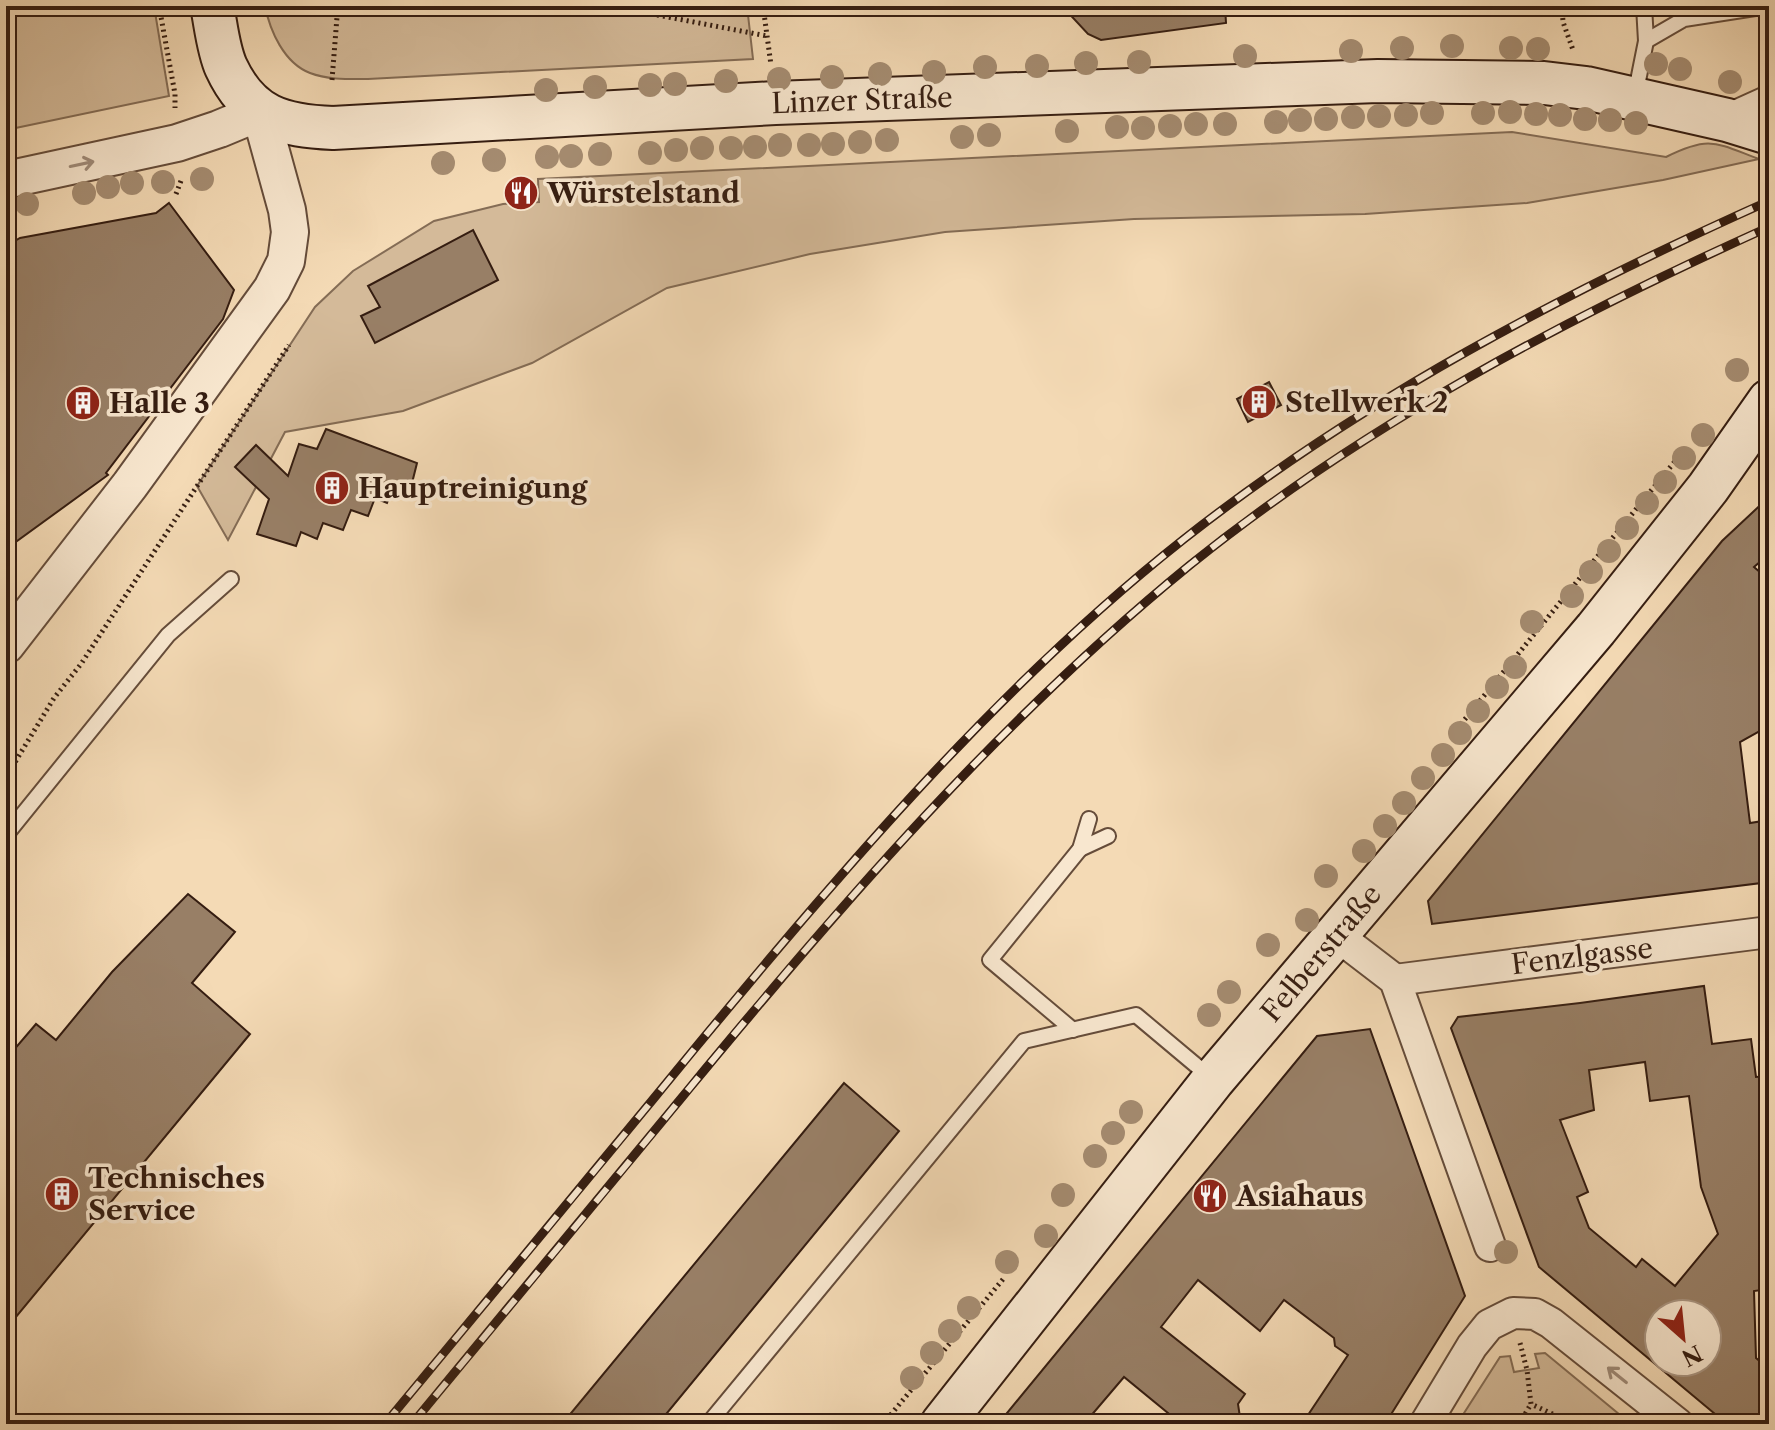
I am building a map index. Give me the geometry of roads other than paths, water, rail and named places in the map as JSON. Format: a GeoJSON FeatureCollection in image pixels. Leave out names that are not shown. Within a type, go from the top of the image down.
{"type":"FeatureCollection","features":[{"type":"Feature","properties":{"kind":"main road"},"geometry":{"type":"LineString","coordinates":[[212,6],[225,65],[245,96],[260,112]]}},
{"type":"Feature","properties":{"kind":"main road","name":"Linzer Straße"},"geometry":{"type":"LineString","coordinates":[[260,112],[285,123],[333,128],[775,103],[1378,81],[1544,83],[1586,88],[1727,120],[1769,133]]}},
{"type":"Feature","properties":{"kind":"main road","name":"Felberstraße"},"geometry":{"type":"LineString","coordinates":[[942,1424],[1213,1080],[1596,629],[1708,488],[1769,401]]}},
{"type":"Feature","properties":{"kind":"main road","name":"Felberstraße"},"geometry":{"type":"LineString","coordinates":[[1708,488],[1769,439]]}},
{"type":"Feature","properties":{"kind":"street"},"geometry":{"type":"LineString","coordinates":[[1727,120],[1769,101]]}},
{"type":"Feature","properties":{"kind":"street"},"geometry":{"type":"LineString","coordinates":[[6,180],[177,143],[260,112],[287,210],[290,232],[286,261],[279,278],[247,326],[130,485],[6,645]]}},
{"type":"Feature","properties":{"kind":"street","name":"Fenzlgasse"},"geometry":{"type":"LineString","coordinates":[[1395,980],[1769,932]]}},
{"type":"Feature","properties":{"kind":"street"},"geometry":{"type":"LineString","coordinates":[[1335,934],[1395,980],[1490,1246]]}},
{"type":"Feature","properties":{"kind":"street"},"geometry":{"type":"LineString","coordinates":[[1425,1424],[1472,1346],[1489,1325],[1513,1313],[1535,1314],[1551,1323],[1678,1424]]}},
{"type":"Feature","properties":{"kind":"lane"},"geometry":{"type":"LineString","coordinates":[[1634,101],[1646,41],[1644,6]]}},
{"type":"Feature","properties":{"kind":"lane"},"geometry":{"type":"LineString","coordinates":[[1646,41],[1684,19],[1768,6]]}},
{"type":"Feature","properties":{"kind":"lane"},"geometry":{"type":"LineString","coordinates":[[6,835],[168,635],[231,579]]}},
{"type":"Feature","properties":{"kind":"lane"},"geometry":{"type":"LineString","coordinates":[[1073,1030],[990,960],[1080,849],[1089,819]]}},
{"type":"Feature","properties":{"kind":"lane"},"geometry":{"type":"LineString","coordinates":[[1080,849],[1108,836]]}},
{"type":"Feature","properties":{"kind":"lane"},"geometry":{"type":"LineString","coordinates":[[708,1424],[1024,1041],[1136,1015],[1213,1080]]}},
{"type":"Feature","properties":{"kind":"railway"},"geometry":{"type":"LineString","coordinates":[[385,1424],[752,979],[868,845],[988,716],[1116,595],[1252,488],[1393,395],[1540,311],[1769,201]]}},
{"type":"Feature","properties":{"kind":"railway"},"geometry":{"type":"LineString","coordinates":[[412,1424],[746,1020],[865,882],[989,749],[1120,624],[1257,514],[1396,420],[1542,337],[1769,227]]}},
{"type":"Feature","properties":{"kind":"place","name":"Würstelstand"},"geometry":{"type":"Point","coordinates":[521,193]}},
{"type":"Feature","properties":{"kind":"place","name":"Stellwerk 2"},"geometry":{"type":"Point","coordinates":[1259,402]}},
{"type":"Feature","properties":{"kind":"place","name":"Halle 3"},"geometry":{"type":"Point","coordinates":[83,403]}},
{"type":"Feature","properties":{"kind":"place","name":"Hauptreinigung"},"geometry":{"type":"Point","coordinates":[332,488]}},
{"type":"Feature","properties":{"kind":"place","name":"Technisches Service"},"geometry":{"type":"Point","coordinates":[62,1194]}},
{"type":"Feature","properties":{"kind":"place","name":"Asiahaus"},"geometry":{"type":"Point","coordinates":[1210,1196]}}]}
